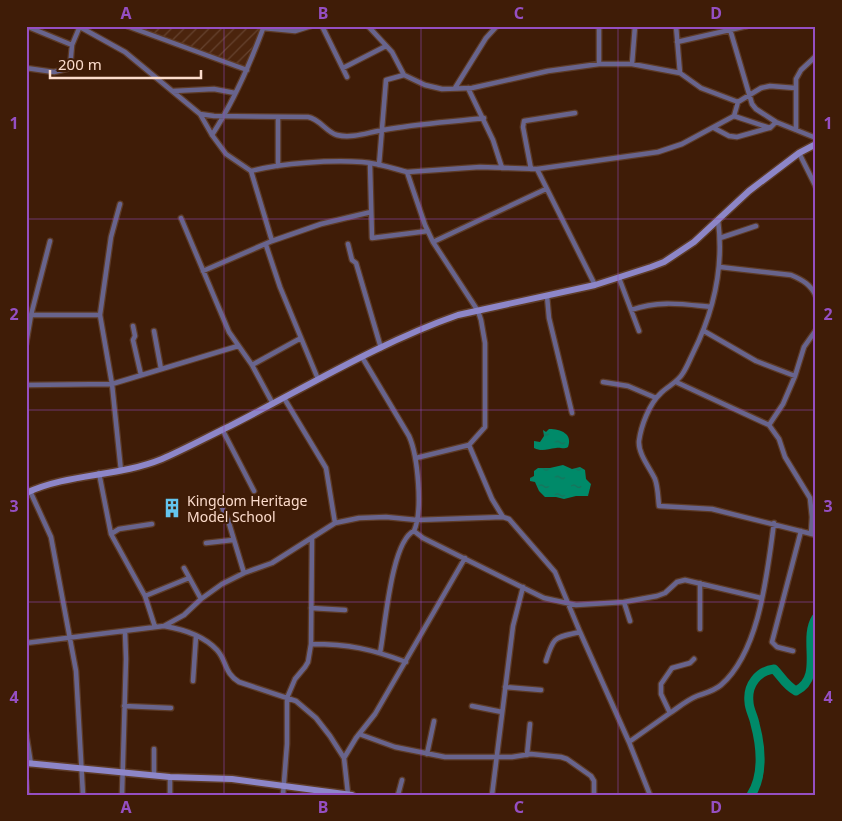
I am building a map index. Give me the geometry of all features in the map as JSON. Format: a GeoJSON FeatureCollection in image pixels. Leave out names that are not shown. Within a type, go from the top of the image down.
{"type":"FeatureCollection","features":[{"type":"Feature","properties":{"kind":"street"},"geometry":{"type":"LineString","coordinates":[[26,26],[72,45]]}},
{"type":"Feature","properties":{"kind":"street"},"geometry":{"type":"LineString","coordinates":[[127,26],[247,70]]}},
{"type":"Feature","properties":{"kind":"street"},"geometry":{"type":"LineString","coordinates":[[212,135],[224,116],[247,70],[264,27],[295,31],[311,26]]}},
{"type":"Feature","properties":{"kind":"street"},"geometry":{"type":"LineString","coordinates":[[322,26],[347,77]]}},
{"type":"Feature","properties":{"kind":"street"},"geometry":{"type":"LineString","coordinates":[[368,26],[392,52],[404,75],[424,85],[442,89],[468,88],[548,71],[599,64],[632,64],[680,73],[701,88],[738,102],[761,88],[770,86],[795,88]]}},
{"type":"Feature","properties":{"kind":"street"},"geometry":{"type":"LineString","coordinates":[[455,88],[486,38],[497,26]]}},
{"type":"Feature","properties":{"kind":"street"},"geometry":{"type":"LineString","coordinates":[[599,64],[600,26]]}},
{"type":"Feature","properties":{"kind":"street"},"geometry":{"type":"LineString","coordinates":[[632,64],[635,26]]}},
{"type":"Feature","properties":{"kind":"street"},"geometry":{"type":"LineString","coordinates":[[676,26],[680,73]]}},
{"type":"Feature","properties":{"kind":"street"},"geometry":{"type":"LineString","coordinates":[[677,42],[730,28],[747,26]]}},
{"type":"Feature","properties":{"kind":"street"},"geometry":{"type":"LineString","coordinates":[[26,68],[54,72],[70,68],[72,45],[80,27],[125,52],[149,74],[200,114],[226,154],[251,171],[272,241]]}},
{"type":"Feature","properties":{"kind":"street"},"geometry":{"type":"LineString","coordinates":[[730,28],[750,96],[756,109],[776,122],[816,138]]}},
{"type":"Feature","properties":{"kind":"street"},"geometry":{"type":"LineString","coordinates":[[342,68],[386,46]]}},
{"type":"Feature","properties":{"kind":"street"},"geometry":{"type":"LineString","coordinates":[[796,130],[796,79],[800,70],[816,56]]}},
{"type":"Feature","properties":{"kind":"street"},"geometry":{"type":"LineString","coordinates":[[379,165],[386,80],[404,75]]}},
{"type":"Feature","properties":{"kind":"street"},"geometry":{"type":"LineString","coordinates":[[468,88],[484,118],[502,168]]}},
{"type":"Feature","properties":{"kind":"street"},"geometry":{"type":"LineString","coordinates":[[173,91],[214,90],[235,93]]}},
{"type":"Feature","properties":{"kind":"street"},"geometry":{"type":"LineString","coordinates":[[251,171],[278,166],[340,162],[379,165],[407,172],[480,167],[538,169],[658,152],[682,144],[734,116],[738,102]]}},
{"type":"Feature","properties":{"kind":"street"},"geometry":{"type":"LineString","coordinates":[[531,169],[522,127],[524,121],[575,112]]}},
{"type":"Feature","properties":{"kind":"street"},"geometry":{"type":"LineString","coordinates":[[200,114],[315,118],[335,135],[342,136],[363,135],[383,130],[484,118]]}},
{"type":"Feature","properties":{"kind":"street"},"geometry":{"type":"LineString","coordinates":[[734,116],[770,128]]}},
{"type":"Feature","properties":{"kind":"street"},"geometry":{"type":"LineString","coordinates":[[278,117],[278,166]]}},
{"type":"Feature","properties":{"kind":"street"},"geometry":{"type":"LineString","coordinates":[[714,128],[729,136],[737,137],[770,128],[776,122]]}},
{"type":"Feature","properties":{"kind":"street"},"geometry":{"type":"LineString","coordinates":[[83,795],[76,671],[70,636],[51,537],[28,492],[61,480],[121,471],[160,460],[362,357],[438,322],[478,311],[595,285],[651,267],[677,255],[694,242],[749,191],[799,153],[816,144]]}},
{"type":"Feature","properties":{"kind":"street"},"geometry":{"type":"LineString","coordinates":[[799,153],[816,187]]}},
{"type":"Feature","properties":{"kind":"street"},"geometry":{"type":"LineString","coordinates":[[370,164],[372,238],[428,232]]}},
{"type":"Feature","properties":{"kind":"street"},"geometry":{"type":"LineString","coordinates":[[538,169],[546,189],[595,285]]}},
{"type":"Feature","properties":{"kind":"street"},"geometry":{"type":"LineString","coordinates":[[407,172],[433,242],[478,311],[485,344],[484,427],[469,445],[416,458]]}},
{"type":"Feature","properties":{"kind":"street"},"geometry":{"type":"LineString","coordinates":[[433,242],[546,189]]}},
{"type":"Feature","properties":{"kind":"street"},"geometry":{"type":"LineString","coordinates":[[120,204],[111,237],[100,315],[112,384],[121,471]]}},
{"type":"Feature","properties":{"kind":"street"},"geometry":{"type":"LineString","coordinates":[[203,271],[272,241],[321,224],[371,212]]}},
{"type":"Feature","properties":{"kind":"street"},"geometry":{"type":"LineString","coordinates":[[180,218],[229,332],[252,365],[273,404]]}},
{"type":"Feature","properties":{"kind":"street"},"geometry":{"type":"LineString","coordinates":[[676,382],[769,425],[779,439],[786,458],[810,498],[814,534],[712,508],[659,506],[656,481],[641,450],[639,443],[641,430],[656,398],[676,382],[683,373],[704,331],[720,268],[718,220]]}},
{"type":"Feature","properties":{"kind":"street"},"geometry":{"type":"LineString","coordinates":[[720,238],[756,226]]}},
{"type":"Feature","properties":{"kind":"street"},"geometry":{"type":"LineString","coordinates":[[26,344],[31,314],[50,241]]}},
{"type":"Feature","properties":{"kind":"street"},"geometry":{"type":"LineString","coordinates":[[348,244],[352,260],[356,263],[381,348]]}},
{"type":"Feature","properties":{"kind":"street"},"geometry":{"type":"LineString","coordinates":[[266,245],[280,287],[318,379]]}},
{"type":"Feature","properties":{"kind":"street"},"geometry":{"type":"LineString","coordinates":[[720,268],[791,275],[812,288],[816,296]]}},
{"type":"Feature","properties":{"kind":"street"},"geometry":{"type":"LineString","coordinates":[[619,278],[639,331]]}},
{"type":"Feature","properties":{"kind":"street"},"geometry":{"type":"LineString","coordinates":[[548,296],[549,318],[572,413]]}},
{"type":"Feature","properties":{"kind":"street"},"geometry":{"type":"LineString","coordinates":[[631,310],[648,304],[669,303],[711,307]]}},
{"type":"Feature","properties":{"kind":"street"},"geometry":{"type":"LineString","coordinates":[[31,314],[100,315]]}},
{"type":"Feature","properties":{"kind":"street"},"geometry":{"type":"LineString","coordinates":[[133,326],[135,336],[133,340],[141,376]]}},
{"type":"Feature","properties":{"kind":"street"},"geometry":{"type":"LineString","coordinates":[[769,425],[783,404],[795,376],[804,347],[816,330]]}},
{"type":"Feature","properties":{"kind":"street"},"geometry":{"type":"LineString","coordinates":[[154,331],[161,369]]}},
{"type":"Feature","properties":{"kind":"street"},"geometry":{"type":"LineString","coordinates":[[704,331],[756,361],[795,376]]}},
{"type":"Feature","properties":{"kind":"street"},"geometry":{"type":"LineString","coordinates":[[252,365],[301,338]]}},
{"type":"Feature","properties":{"kind":"street"},"geometry":{"type":"LineString","coordinates":[[26,385],[112,384],[238,346]]}},
{"type":"Feature","properties":{"kind":"street"},"geometry":{"type":"LineString","coordinates":[[362,357],[409,436],[416,458],[417,520],[414,531],[409,533],[406,539],[390,584],[380,653]]}},
{"type":"Feature","properties":{"kind":"street"},"geometry":{"type":"LineString","coordinates":[[603,382],[628,386],[656,398]]}},
{"type":"Feature","properties":{"kind":"street"},"geometry":{"type":"LineString","coordinates":[[284,398],[326,468],[335,523]]}},
{"type":"Feature","properties":{"kind":"street"},"geometry":{"type":"LineString","coordinates":[[222,429],[254,491]]}},
{"type":"Feature","properties":{"kind":"street"},"geometry":{"type":"LineString","coordinates":[[469,445],[484,482],[502,517]]}},
{"type":"Feature","properties":{"kind":"street"},"geometry":{"type":"LineString","coordinates":[[99,473],[111,534],[145,596],[155,627]]}},
{"type":"Feature","properties":{"kind":"street"},"geometry":{"type":"LineString","coordinates":[[219,501],[228,520],[244,573]]}},
{"type":"Feature","properties":{"kind":"street"},"geometry":{"type":"LineString","coordinates":[[164,626],[184,615],[222,584],[244,573],[272,563],[335,523],[359,518],[386,517],[417,520],[502,517],[509,519],[555,572],[650,795]]}},
{"type":"Feature","properties":{"kind":"street"},"geometry":{"type":"LineString","coordinates":[[629,742],[696,697],[712,691],[733,672],[747,648],[766,580],[774,523]]}},
{"type":"Feature","properties":{"kind":"street"},"geometry":{"type":"LineString","coordinates":[[111,534],[119,529],[152,524]]}},
{"type":"Feature","properties":{"kind":"street"},"geometry":{"type":"LineString","coordinates":[[414,531],[423,538],[544,598],[576,605],[624,602],[658,596],[681,581],[700,583],[761,598]]}},
{"type":"Feature","properties":{"kind":"street"},"geometry":{"type":"LineString","coordinates":[[793,651],[777,647],[772,642],[801,531]]}},
{"type":"Feature","properties":{"kind":"street"},"geometry":{"type":"LineString","coordinates":[[283,795],[282,785],[287,744],[287,698],[295,679],[308,662],[311,644],[312,538]]}},
{"type":"Feature","properties":{"kind":"street"},"geometry":{"type":"LineString","coordinates":[[206,542],[233,540]]}},
{"type":"Feature","properties":{"kind":"street"},"geometry":{"type":"LineString","coordinates":[[344,758],[359,734],[375,714],[465,558]]}},
{"type":"Feature","properties":{"kind":"street"},"geometry":{"type":"LineString","coordinates":[[184,568],[201,600]]}},
{"type":"Feature","properties":{"kind":"street"},"geometry":{"type":"LineString","coordinates":[[145,596],[189,578]]}},
{"type":"Feature","properties":{"kind":"street"},"geometry":{"type":"LineString","coordinates":[[700,583],[700,629]]}},
{"type":"Feature","properties":{"kind":"street"},"geometry":{"type":"LineString","coordinates":[[492,795],[513,626],[523,587]]}},
{"type":"Feature","properties":{"kind":"street"},"geometry":{"type":"LineString","coordinates":[[624,602],[630,621]]}},
{"type":"Feature","properties":{"kind":"street"},"geometry":{"type":"LineString","coordinates":[[312,608],[345,610]]}},
{"type":"Feature","properties":{"kind":"street"},"geometry":{"type":"LineString","coordinates":[[26,643],[70,636],[164,626],[185,630],[217,650],[230,676],[239,682],[300,704],[316,718],[344,758],[350,794],[232,779],[170,777],[29,763],[26,733]]}},
{"type":"Feature","properties":{"kind":"street"},"geometry":{"type":"LineString","coordinates":[[122,795],[125,631]]}},
{"type":"Feature","properties":{"kind":"street"},"geometry":{"type":"LineString","coordinates":[[546,661],[551,644],[556,638],[580,632]]}},
{"type":"Feature","properties":{"kind":"street"},"geometry":{"type":"LineString","coordinates":[[193,681],[196,636]]}},
{"type":"Feature","properties":{"kind":"street"},"geometry":{"type":"LineString","coordinates":[[311,644],[356,646],[406,662]]}},
{"type":"Feature","properties":{"kind":"street"},"geometry":{"type":"LineString","coordinates":[[670,713],[661,694],[661,684],[672,668],[690,663],[694,659]]}},
{"type":"Feature","properties":{"kind":"street"},"geometry":{"type":"LineString","coordinates":[[506,687],[541,690]]}},
{"type":"Feature","properties":{"kind":"street"},"geometry":{"type":"LineString","coordinates":[[124,706],[171,708]]}},
{"type":"Feature","properties":{"kind":"street"},"geometry":{"type":"LineString","coordinates":[[472,706],[502,712]]}},
{"type":"Feature","properties":{"kind":"street"},"geometry":{"type":"LineString","coordinates":[[427,754],[434,721]]}},
{"type":"Feature","properties":{"kind":"street"},"geometry":{"type":"LineString","coordinates":[[527,755],[530,724]]}},
{"type":"Feature","properties":{"kind":"street"},"geometry":{"type":"LineString","coordinates":[[359,734],[380,743],[445,757],[543,755],[567,759],[593,778],[594,795]]}},
{"type":"Feature","properties":{"kind":"street"},"geometry":{"type":"LineString","coordinates":[[154,749],[154,775]]}},
{"type":"Feature","properties":{"kind":"street"},"geometry":{"type":"LineString","coordinates":[[170,777],[170,795]]}},
{"type":"Feature","properties":{"kind":"street"},"geometry":{"type":"LineString","coordinates":[[398,795],[402,780]]}},
{"type":"Feature","properties":{"kind":"street"},"geometry":{"type":"LineString","coordinates":[[26,781],[27,795]]}},
{"type":"Feature","properties":{"kind":"shaded area"},"geometry":{"type":"Polygon","coordinates":[[[134,26],[261,26],[247,68],[134,26]]]}},
{"type":"Feature","properties":{"kind":"water"},"geometry":{"type":"Polygon","coordinates":[[[549,429],[565,433],[569,439],[568,447],[542,450],[534,448],[534,441],[540,442],[544,436],[543,430],[546,432],[549,429]]]}},
{"type":"Feature","properties":{"kind":"water"},"geometry":{"type":"Polygon","coordinates":[[[563,465],[572,469],[580,467],[585,470],[586,479],[591,484],[588,496],[564,499],[545,497],[539,491],[535,482],[530,481],[530,478],[534,476],[534,471],[538,468],[563,465]]]}},
{"type":"Feature","properties":{"kind":"waterway"},"geometry":{"type":"LineString","coordinates":[[751,795],[760,770],[760,751],[749,705],[750,690],[759,676],[768,670],[774,669],[792,689],[796,691],[804,685],[809,677],[811,668],[811,637],[812,627],[816,618]]}},
{"type":"Feature","properties":{"kind":"place","name":"Kingdom Heritage Model School"},"geometry":{"type":"Point","coordinates":[172,508]}}]}
